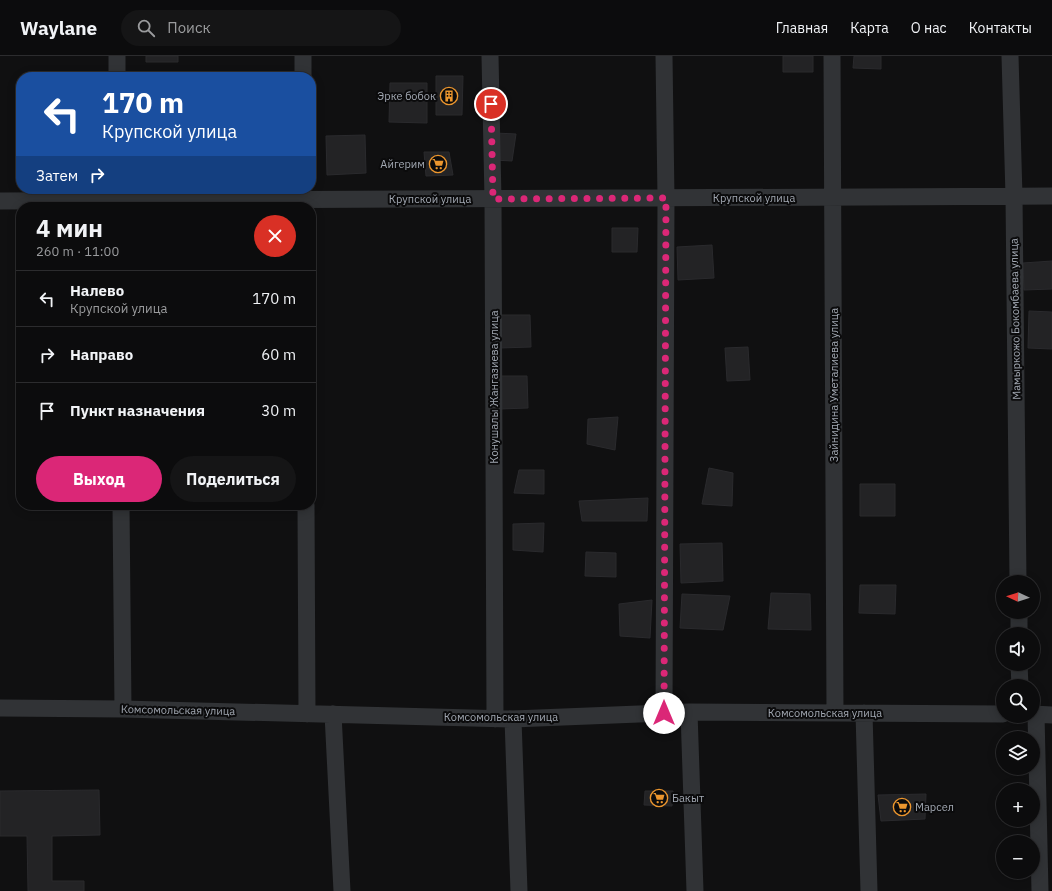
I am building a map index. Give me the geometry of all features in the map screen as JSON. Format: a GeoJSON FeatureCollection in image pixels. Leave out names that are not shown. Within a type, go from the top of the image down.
{"type":"FeatureCollection","features":[{"type":"Feature","properties":{"kind":"street"},"geometry":{"type":"LineString","coordinates":[[117,56],[117,72]]}},
{"type":"Feature","properties":{"kind":"street"},"geometry":{"type":"LineString","coordinates":[[303,56],[303,72]]}},
{"type":"Feature","properties":{"kind":"street","name":"Конушалы Жангазиева улица"},"geometry":{"type":"LineString","coordinates":[[490,56],[493,199],[495,719]]}},
{"type":"Feature","properties":{"kind":"street"},"geometry":{"type":"LineString","coordinates":[[664,56],[666,198],[664,713]]}},
{"type":"Feature","properties":{"kind":"street","name":"Зайнидина Уметалиева улица"},"geometry":{"type":"LineString","coordinates":[[832,56],[835,713]]}},
{"type":"Feature","properties":{"kind":"street","name":"Мамыркожо Бокомбаева улица"},"geometry":{"type":"LineString","coordinates":[[1010,56],[1014,196],[1018,575]]}},
{"type":"Feature","properties":{"kind":"street","name":"Крупской улица"},"geometry":{"type":"LineString","coordinates":[[0,201],[118,199],[493,199],[1052,196]]}},
{"type":"Feature","properties":{"kind":"street"},"geometry":{"type":"LineString","coordinates":[[121,510],[123,709]]}},
{"type":"Feature","properties":{"kind":"street"},"geometry":{"type":"LineString","coordinates":[[306,510],[307,714]]}},
{"type":"Feature","properties":{"kind":"street","name":"Комсомольская улица"},"geometry":{"type":"LineString","coordinates":[[0,708],[123,709],[495,719],[689,712],[996,714]]}},
{"type":"Feature","properties":{"kind":"street"},"geometry":{"type":"LineString","coordinates":[[689,712],[695,891]]}},
{"type":"Feature","properties":{"kind":"street"},"geometry":{"type":"LineString","coordinates":[[864,713],[869,891]]}},
{"type":"Feature","properties":{"kind":"street"},"geometry":{"type":"LineString","coordinates":[[333,714],[342,891]]}},
{"type":"Feature","properties":{"kind":"street"},"geometry":{"type":"LineString","coordinates":[[513,719],[519,891]]}},
{"type":"Feature","properties":{"kind":"street"},"geometry":{"type":"LineString","coordinates":[[1040,723],[1040,891]]}},
{"type":"Feature","properties":{"kind":"building"},"geometry":{"type":"Polygon","coordinates":[[[146,56],[178,56],[178,62],[146,62],[146,56]]]}},
{"type":"Feature","properties":{"kind":"building"},"geometry":{"type":"Polygon","coordinates":[[[783,56],[813,56],[813,72],[783,72],[783,56]]]}},
{"type":"Feature","properties":{"kind":"building"},"geometry":{"type":"Polygon","coordinates":[[[854,56],[881,56],[881,69],[853,68],[854,56]]]}},
{"type":"Feature","properties":{"kind":"building","name":"Эрке бобок"},"geometry":{"type":"Polygon","coordinates":[[[436,76],[463,76],[462,115],[436,115],[436,76]]]}},
{"type":"Feature","properties":{"kind":"building"},"geometry":{"type":"Polygon","coordinates":[[[390,83],[427,83],[427,123],[389,122],[390,83]]]}},
{"type":"Feature","properties":{"kind":"building"},"geometry":{"type":"Polygon","coordinates":[[[495,133],[516,134],[512,161],[493,160],[495,133]]]}},
{"type":"Feature","properties":{"kind":"building"},"geometry":{"type":"Polygon","coordinates":[[[365,135],[366,173],[327,175],[326,136],[365,135]]]}},
{"type":"Feature","properties":{"kind":"building","name":"Айгерим"},"geometry":{"type":"Polygon","coordinates":[[[424,152],[449,152],[453,175],[426,176],[424,152]]]}},
{"type":"Feature","properties":{"kind":"building"},"geometry":{"type":"Polygon","coordinates":[[[612,228],[638,228],[637,252],[612,252],[612,228]]]}},
{"type":"Feature","properties":{"kind":"building"},"geometry":{"type":"Polygon","coordinates":[[[712,245],[714,278],[678,280],[677,247],[712,245]]]}},
{"type":"Feature","properties":{"kind":"building"},"geometry":{"type":"Polygon","coordinates":[[[1052,261],[1052,289],[1024,290],[1023,263],[1052,261]]]}},
{"type":"Feature","properties":{"kind":"building"},"geometry":{"type":"Polygon","coordinates":[[[1029,311],[1052,312],[1052,349],[1028,348],[1029,311]]]}},
{"type":"Feature","properties":{"kind":"building"},"geometry":{"type":"Polygon","coordinates":[[[499,315],[530,315],[531,347],[500,348],[499,315]]]}},
{"type":"Feature","properties":{"kind":"building"},"geometry":{"type":"Polygon","coordinates":[[[748,347],[750,380],[727,381],[725,348],[748,347]]]}},
{"type":"Feature","properties":{"kind":"building"},"geometry":{"type":"Polygon","coordinates":[[[499,376],[527,376],[528,408],[500,409],[499,376]]]}},
{"type":"Feature","properties":{"kind":"building"},"geometry":{"type":"Polygon","coordinates":[[[618,417],[615,450],[587,444],[588,419],[618,417]]]}},
{"type":"Feature","properties":{"kind":"building"},"geometry":{"type":"Polygon","coordinates":[[[709,468],[733,473],[732,506],[702,504],[709,468]]]}},
{"type":"Feature","properties":{"kind":"building"},"geometry":{"type":"Polygon","coordinates":[[[519,470],[544,470],[544,494],[514,493],[519,470]]]}},
{"type":"Feature","properties":{"kind":"building"},"geometry":{"type":"Polygon","coordinates":[[[860,484],[895,484],[895,516],[860,516],[860,484]]]}},
{"type":"Feature","properties":{"kind":"building"},"geometry":{"type":"Polygon","coordinates":[[[648,498],[647,521],[582,521],[579,501],[648,498]]]}},
{"type":"Feature","properties":{"kind":"building"},"geometry":{"type":"Polygon","coordinates":[[[544,523],[543,552],[513,550],[513,524],[544,523]]]}},
{"type":"Feature","properties":{"kind":"building"},"geometry":{"type":"Polygon","coordinates":[[[722,543],[723,581],[681,583],[680,544],[722,543]]]}},
{"type":"Feature","properties":{"kind":"building"},"geometry":{"type":"Polygon","coordinates":[[[586,552],[616,553],[616,577],[585,576],[586,552]]]}},
{"type":"Feature","properties":{"kind":"building"},"geometry":{"type":"Polygon","coordinates":[[[860,585],[896,585],[895,614],[859,613],[860,585]]]}},
{"type":"Feature","properties":{"kind":"building"},"geometry":{"type":"Polygon","coordinates":[[[771,593],[810,594],[811,630],[768,629],[771,593]]]}},
{"type":"Feature","properties":{"kind":"building"},"geometry":{"type":"Polygon","coordinates":[[[682,594],[730,596],[723,630],[680,628],[682,594]]]}},
{"type":"Feature","properties":{"kind":"building"},"geometry":{"type":"Polygon","coordinates":[[[652,600],[650,638],[620,636],[619,604],[652,600]]]}},
{"type":"Feature","properties":{"kind":"building"},"geometry":{"type":"Polygon","coordinates":[[[99,790],[100,835],[52,836],[52,881],[84,881],[84,891],[28,891],[27,836],[0,836],[0,791],[99,790]]]}},
{"type":"Feature","properties":{"kind":"building","name":"Бакыт"},"geometry":{"type":"Polygon","coordinates":[[[645,791],[673,791],[672,806],[644,805],[645,791]]]}},
{"type":"Feature","properties":{"kind":"building","name":"Марсел"},"geometry":{"type":"Polygon","coordinates":[[[926,794],[925,819],[881,821],[878,795],[926,794]]]}},
{"type":"Feature","properties":{"kind":"place","name":"Эрке бобок"},"geometry":{"type":"Point","coordinates":[449,96]}},
{"type":"Feature","properties":{"kind":"place","name":"Айгерим"},"geometry":{"type":"Point","coordinates":[438,164]}},
{"type":"Feature","properties":{"kind":"place","name":"Бакыт"},"geometry":{"type":"Point","coordinates":[659,798]}},
{"type":"Feature","properties":{"kind":"place","name":"Марсел"},"geometry":{"type":"Point","coordinates":[902,807]}},
{"type":"Feature","properties":{"kind":"route"},"geometry":{"type":"LineString","coordinates":[[491,104],[493,199],[666,198],[664,713]]}}]}
